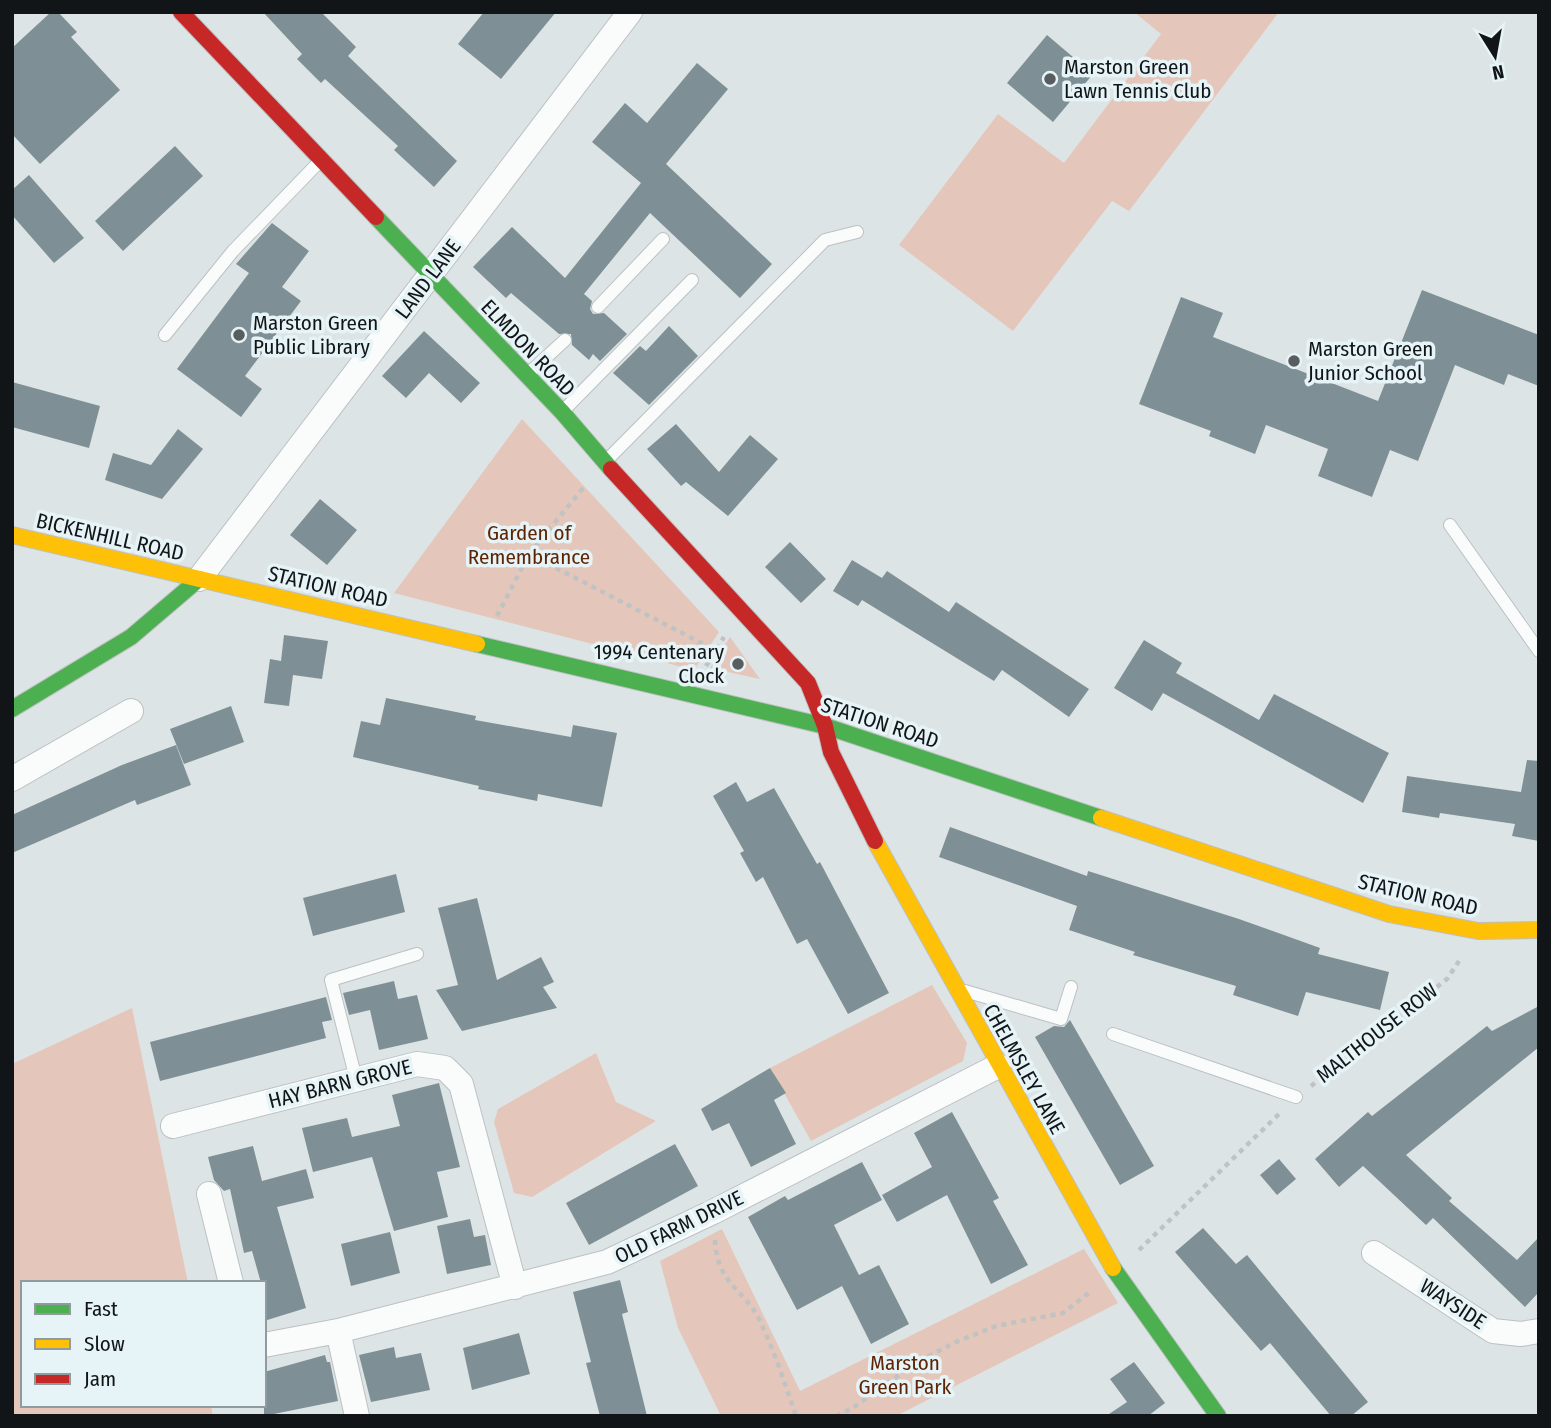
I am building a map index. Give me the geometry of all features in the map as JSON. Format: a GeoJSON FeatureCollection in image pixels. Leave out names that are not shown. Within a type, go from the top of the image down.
{"type":"FeatureCollection","features":[{"type":"Feature","properties":{"kind":"street","name":"ELMDON ROAD"},"geometry":{"type":"LineString","coordinates":[[181,12],[430,277],[562,412],[604,462],[808,683],[825,726]]}},
{"type":"Feature","properties":{"kind":"street","name":"LAND LANE"},"geometry":{"type":"LineString","coordinates":[[199,579],[630,12]]}},
{"type":"Feature","properties":{"kind":"street","name":"BICKENHILL ROAD"},"geometry":{"type":"LineString","coordinates":[[12,535],[199,579]]}},
{"type":"Feature","properties":{"kind":"street","name":"STATION ROAD"},"geometry":{"type":"LineString","coordinates":[[199,579],[825,726],[1389,914],[1478,931],[1539,930]]}},
{"type":"Feature","properties":{"kind":"street"},"geometry":{"type":"LineString","coordinates":[[12,709],[131,638],[199,579]]}},
{"type":"Feature","properties":{"kind":"street"},"geometry":{"type":"LineString","coordinates":[[12,779],[131,711]]}},
{"type":"Feature","properties":{"kind":"street","name":"CHELMSLEY LANE"},"geometry":{"type":"LineString","coordinates":[[825,726],[831,752],[895,881],[1115,1272],[1218,1416]]}},
{"type":"Feature","properties":{"kind":"street","name":"HAY BARN GROVE"},"geometry":{"type":"LineString","coordinates":[[173,1126],[417,1064],[445,1068],[461,1084],[515,1287]]}},
{"type":"Feature","properties":{"kind":"street","name":"OLD FARM DRIVE"},"geometry":{"type":"LineString","coordinates":[[266,1345],[338,1331],[607,1262],[713,1212],[999,1066]]}},
{"type":"Feature","properties":{"kind":"street"},"geometry":{"type":"LineString","coordinates":[[209,1194],[231,1281]]}},
{"type":"Feature","properties":{"kind":"street","name":"WAYSIDE"},"geometry":{"type":"LineString","coordinates":[[1374,1253],[1493,1331],[1521,1334],[1539,1331]]}},
{"type":"Feature","properties":{"kind":"street"},"geometry":{"type":"LineString","coordinates":[[338,1331],[357,1416]]}},
{"type":"Feature","properties":{"kind":"lane"},"geometry":{"type":"LineString","coordinates":[[165,335],[233,251],[321,160]]}},
{"type":"Feature","properties":{"kind":"lane"},"geometry":{"type":"LineString","coordinates":[[604,462],[825,240],[857,232]]}},
{"type":"Feature","properties":{"kind":"lane"},"geometry":{"type":"LineString","coordinates":[[598,307],[663,239]]}},
{"type":"Feature","properties":{"kind":"lane"},"geometry":{"type":"LineString","coordinates":[[562,412],[692,280]]}},
{"type":"Feature","properties":{"kind":"lane"},"geometry":{"type":"LineString","coordinates":[[527,375],[565,340]]}},
{"type":"Feature","properties":{"kind":"lane"},"geometry":{"type":"LineString","coordinates":[[1450,525],[1539,651]]}},
{"type":"Feature","properties":{"kind":"lane"},"geometry":{"type":"LineString","coordinates":[[356,1079],[331,979],[417,954]]}},
{"type":"Feature","properties":{"kind":"lane"},"geometry":{"type":"LineString","coordinates":[[955,988],[1061,1020],[1071,986]]}},
{"type":"Feature","properties":{"kind":"lane"},"geometry":{"type":"LineString","coordinates":[[1113,1034],[1296,1097]]}},
{"type":"Feature","properties":{"kind":"path"},"geometry":{"type":"LineString","coordinates":[[482,645],[529,554],[587,482]]}},
{"type":"Feature","properties":{"kind":"path"},"geometry":{"type":"LineString","coordinates":[[529,554],[715,650]]}},
{"type":"Feature","properties":{"kind":"path"},"geometry":{"type":"LineString","coordinates":[[691,694],[715,650],[729,631]]}},
{"type":"Feature","properties":{"kind":"path","name":"MALTHOUSE ROW"},"geometry":{"type":"LineString","coordinates":[[1296,1097],[1447,979],[1478,931]]}},
{"type":"Feature","properties":{"kind":"path"},"geometry":{"type":"LineString","coordinates":[[836,1416],[853,1408],[917,1362],[956,1342],[996,1326],[1063,1313],[1115,1272],[1188,1206],[1268,1125]]}},
{"type":"Feature","properties":{"kind":"path"},"geometry":{"type":"LineString","coordinates":[[713,1212],[716,1255],[731,1287],[758,1316],[796,1416]]}},
{"type":"Feature","properties":{"kind":"green space"},"geometry":{"type":"Polygon","coordinates":[[[1134,12],[1279,12],[1129,211],[1112,201],[1013,331],[899,245],[998,114],[1064,163],[1161,34],[1134,12]]]}},
{"type":"Feature","properties":{"kind":"green space","name":"Garden of Remembrance"},"geometry":{"type":"Polygon","coordinates":[[[522,419],[719,632],[694,670],[394,593],[522,419]]]}},
{"type":"Feature","properties":{"kind":"green space"},"geometry":{"type":"Polygon","coordinates":[[[730,637],[760,679],[710,668],[730,637]]]}},
{"type":"Feature","properties":{"kind":"green space"},"geometry":{"type":"Polygon","coordinates":[[[932,985],[967,1043],[963,1061],[811,1141],[770,1068],[932,985]]]}},
{"type":"Feature","properties":{"kind":"green space"},"geometry":{"type":"Polygon","coordinates":[[[132,1008],[188,1281],[21,1281],[21,1407],[211,1407],[213,1416],[12,1416],[12,1064],[132,1008]]]}},
{"type":"Feature","properties":{"kind":"green space"},"geometry":{"type":"Polygon","coordinates":[[[596,1053],[616,1102],[656,1121],[532,1197],[514,1193],[494,1122],[498,1109],[596,1053]]]}},
{"type":"Feature","properties":{"kind":"green space","name":"Marston Green Park"},"geometry":{"type":"Polygon","coordinates":[[[722,1229],[800,1391],[1084,1249],[1118,1303],[896,1416],[721,1416],[678,1328],[660,1261],[722,1229]]]}},
{"type":"Feature","properties":{"kind":"building"},"geometry":{"type":"Polygon","coordinates":[[[51,12],[58,12],[77,32],[71,37],[120,90],[40,164],[12,134],[12,48],[51,12]]]}},
{"type":"Feature","properties":{"kind":"building"},"geometry":{"type":"Polygon","coordinates":[[[263,12],[321,12],[356,47],[348,56],[457,161],[434,187],[394,150],[398,146],[325,79],[321,83],[297,59],[302,54],[263,12]]]}},
{"type":"Feature","properties":{"kind":"building"},"geometry":{"type":"Polygon","coordinates":[[[484,12],[556,12],[501,79],[458,44],[484,12]]]}},
{"type":"Feature","properties":{"kind":"building","name":"Marston Green Lawn Tennis Club"},"geometry":{"type":"Polygon","coordinates":[[[1047,35],[1093,74],[1053,122],[1007,83],[1047,35]]]}},
{"type":"Feature","properties":{"kind":"building"},"geometry":{"type":"Polygon","coordinates":[[[697,63],[728,89],[666,164],[772,264],[740,298],[650,213],[584,294],[592,301],[590,309],[593,314],[604,313],[627,334],[600,361],[593,354],[589,360],[572,345],[571,334],[559,334],[511,293],[506,298],[473,267],[512,227],[565,278],[641,183],[592,142],[625,103],[647,123],[697,63]]]}},
{"type":"Feature","properties":{"kind":"building"},"geometry":{"type":"Polygon","coordinates":[[[175,146],[203,176],[123,251],[95,221],[175,146]]]}},
{"type":"Feature","properties":{"kind":"building"},"geometry":{"type":"Polygon","coordinates":[[[29,175],[84,238],[54,263],[12,215],[12,190],[29,175]]]}},
{"type":"Feature","properties":{"kind":"building","name":"Marston Green Public Library"},"geometry":{"type":"Polygon","coordinates":[[[272,223],[309,251],[282,287],[301,301],[245,376],[262,389],[241,417],[177,369],[249,273],[236,264],[272,223]]]}},
{"type":"Feature","properties":{"kind":"building"},"geometry":{"type":"Polygon","coordinates":[[[1422,290],[1539,335],[1539,386],[1508,374],[1504,385],[1455,365],[1418,461],[1390,450],[1372,497],[1318,476],[1328,449],[1266,425],[1255,454],[1209,436],[1211,431],[1139,404],[1181,297],[1223,313],[1213,337],[1378,401],[1422,290]]]}},
{"type":"Feature","properties":{"kind":"building"},"geometry":{"type":"Polygon","coordinates":[[[669,326],[698,356],[649,405],[613,373],[640,346],[646,351],[669,326]]]}},
{"type":"Feature","properties":{"kind":"building"},"geometry":{"type":"Polygon","coordinates":[[[424,331],[480,383],[461,403],[429,373],[406,398],[382,376],[424,331]]]}},
{"type":"Feature","properties":{"kind":"building"},"geometry":{"type":"Polygon","coordinates":[[[12,382],[100,406],[89,448],[12,427],[12,382]]]}},
{"type":"Feature","properties":{"kind":"building"},"geometry":{"type":"Polygon","coordinates":[[[676,424],[719,472],[750,435],[778,459],[728,516],[686,482],[681,486],[647,449],[676,424]]]}},
{"type":"Feature","properties":{"kind":"building"},"geometry":{"type":"Polygon","coordinates":[[[178,429],[203,449],[162,499],[105,480],[113,453],[151,465],[178,429]]]}},
{"type":"Feature","properties":{"kind":"building"},"geometry":{"type":"Polygon","coordinates":[[[320,499],[357,530],[327,565],[290,535],[320,499]]]}},
{"type":"Feature","properties":{"kind":"building"},"geometry":{"type":"Polygon","coordinates":[[[790,542],[826,579],[801,603],[765,567],[790,542]]]}},
{"type":"Feature","properties":{"kind":"building"},"geometry":{"type":"Polygon","coordinates":[[[852,560],[882,578],[887,571],[949,612],[956,602],[1089,689],[1069,717],[1002,670],[994,681],[862,600],[858,606],[833,591],[852,560]]]}},
{"type":"Feature","properties":{"kind":"building"},"geometry":{"type":"Polygon","coordinates":[[[284,635],[328,641],[322,679],[293,675],[289,706],[264,703],[270,659],[281,661],[284,635]]]}},
{"type":"Feature","properties":{"kind":"building"},"geometry":{"type":"Polygon","coordinates":[[[1144,640],[1182,663],[1176,673],[1259,720],[1274,694],[1389,753],[1363,803],[1163,693],[1152,711],[1114,688],[1144,640]]]}},
{"type":"Feature","properties":{"kind":"building"},"geometry":{"type":"Polygon","coordinates":[[[386,698],[476,716],[475,720],[571,737],[573,725],[617,733],[602,807],[538,794],[537,801],[353,757],[361,721],[380,725],[386,698]]]}},
{"type":"Feature","properties":{"kind":"building"},"geometry":{"type":"Polygon","coordinates":[[[231,706],[244,742],[184,764],[170,729],[231,706]]]}},
{"type":"Feature","properties":{"kind":"building"},"geometry":{"type":"Polygon","coordinates":[[[176,745],[191,785],[137,805],[135,800],[12,853],[12,815],[122,765],[176,745]]]}},
{"type":"Feature","properties":{"kind":"building"},"geometry":{"type":"Polygon","coordinates":[[[1527,760],[1539,761],[1539,841],[1512,836],[1515,824],[1440,813],[1439,818],[1402,812],[1407,776],[1521,792],[1527,760]]]}},
{"type":"Feature","properties":{"kind":"building"},"geometry":{"type":"Polygon","coordinates":[[[736,782],[747,802],[774,788],[817,864],[820,862],[889,993],[848,1014],[807,939],[797,944],[763,877],[756,882],[740,853],[744,851],[713,796],[736,782]]]}},
{"type":"Feature","properties":{"kind":"building"},"geometry":{"type":"Polygon","coordinates":[[[950,827],[1087,876],[1088,871],[1239,919],[1320,948],[1318,954],[1389,972],[1380,1010],[1306,992],[1298,1016],[1233,995],[1236,986],[1133,955],[1135,952],[1069,930],[1077,906],[939,857],[950,827]]]}},
{"type":"Feature","properties":{"kind":"building"},"geometry":{"type":"Polygon","coordinates":[[[396,874],[405,912],[313,936],[303,898],[396,874]]]}},
{"type":"Feature","properties":{"kind":"building"},"geometry":{"type":"Polygon","coordinates":[[[477,898],[497,980],[541,957],[554,982],[543,987],[557,1008],[462,1031],[436,990],[458,985],[438,908],[477,898]]]}},
{"type":"Feature","properties":{"kind":"building"},"geometry":{"type":"Polygon","coordinates":[[[394,981],[398,999],[417,995],[428,1039],[379,1050],[370,1010],[349,1015],[343,993],[394,981]]]}},
{"type":"Feature","properties":{"kind":"building"},"geometry":{"type":"Polygon","coordinates":[[[326,997],[332,1020],[322,1022],[326,1038],[160,1081],[150,1042],[326,997]]]}},
{"type":"Feature","properties":{"kind":"building"},"geometry":{"type":"Polygon","coordinates":[[[1539,1006],[1539,1047],[1406,1155],[1452,1198],[1449,1201],[1517,1260],[1539,1237],[1539,1292],[1525,1307],[1433,1218],[1426,1225],[1363,1166],[1339,1187],[1315,1159],[1368,1112],[1372,1116],[1487,1026],[1492,1031],[1539,1006]]]}},
{"type":"Feature","properties":{"kind":"building"},"geometry":{"type":"Polygon","coordinates":[[[1070,1020],[1154,1166],[1120,1185],[1035,1037],[1054,1026],[1064,1027],[1070,1020]]]}},
{"type":"Feature","properties":{"kind":"building"},"geometry":{"type":"Polygon","coordinates":[[[770,1068],[786,1093],[774,1100],[796,1144],[751,1167],[729,1123],[712,1131],[701,1109],[770,1068]]]}},
{"type":"Feature","properties":{"kind":"building"},"geometry":{"type":"Polygon","coordinates":[[[439,1083],[460,1167],[437,1172],[448,1217],[394,1231],[372,1157],[313,1172],[302,1128],[347,1118],[352,1137],[400,1126],[392,1095],[439,1083]]]}},
{"type":"Feature","properties":{"kind":"building"},"geometry":{"type":"Polygon","coordinates":[[[952,1112],[999,1198],[993,1201],[1028,1265],[991,1284],[947,1195],[897,1222],[882,1195],[932,1167],[914,1133],[952,1112]]]}},
{"type":"Feature","properties":{"kind":"building"},"geometry":{"type":"Polygon","coordinates":[[[675,1144],[698,1186],[589,1245],[566,1203],[675,1144]]]}},
{"type":"Feature","properties":{"kind":"building"},"geometry":{"type":"Polygon","coordinates":[[[253,1146],[262,1181],[306,1169],[314,1198],[277,1207],[306,1308],[266,1320],[266,1281],[260,1281],[252,1251],[244,1253],[230,1189],[224,1191],[214,1180],[208,1157],[253,1146]]]}},
{"type":"Feature","properties":{"kind":"building"},"geometry":{"type":"Polygon","coordinates":[[[1279,1159],[1296,1179],[1277,1195],[1260,1175],[1279,1159]]]}},
{"type":"Feature","properties":{"kind":"building"},"geometry":{"type":"Polygon","coordinates":[[[862,1162],[882,1200],[834,1225],[859,1275],[879,1265],[909,1324],[871,1344],[842,1286],[797,1310],[748,1217],[785,1196],[788,1200],[862,1162]]]}},
{"type":"Feature","properties":{"kind":"building"},"geometry":{"type":"Polygon","coordinates":[[[470,1219],[474,1237],[485,1235],[491,1265],[447,1274],[437,1226],[470,1219]]]}},
{"type":"Feature","properties":{"kind":"building"},"geometry":{"type":"Polygon","coordinates":[[[1203,1228],[1236,1264],[1247,1255],[1368,1402],[1351,1416],[1331,1416],[1270,1343],[1261,1351],[1175,1252],[1203,1228]]]}},
{"type":"Feature","properties":{"kind":"building"},"geometry":{"type":"Polygon","coordinates":[[[390,1232],[400,1273],[351,1286],[341,1244],[390,1232]]]}},
{"type":"Feature","properties":{"kind":"building"},"geometry":{"type":"Polygon","coordinates":[[[620,1280],[628,1312],[622,1314],[647,1416],[600,1416],[586,1363],[591,1362],[573,1292],[620,1280]]]}},
{"type":"Feature","properties":{"kind":"building"},"geometry":{"type":"Polygon","coordinates":[[[519,1333],[530,1374],[472,1390],[463,1348],[519,1333]]]}},
{"type":"Feature","properties":{"kind":"building"},"geometry":{"type":"Polygon","coordinates":[[[394,1347],[396,1358],[421,1353],[430,1390],[371,1402],[359,1355],[394,1347]]]}},
{"type":"Feature","properties":{"kind":"building"},"geometry":{"type":"Polygon","coordinates":[[[325,1355],[327,1362],[330,1362],[338,1401],[264,1416],[266,1371],[325,1355]]]}},
{"type":"Feature","properties":{"kind":"building"},"geometry":{"type":"Polygon","coordinates":[[[1134,1362],[1165,1403],[1148,1416],[1106,1416],[1127,1402],[1110,1379],[1134,1362]]]}},
{"type":"Feature","properties":{"kind":"traffic: fast"},"geometry":{"type":"LineString","coordinates":[[376,217],[562,412],[611,469]]}},
{"type":"Feature","properties":{"kind":"traffic: fast"},"geometry":{"type":"LineString","coordinates":[[12,709],[131,637],[199,579]]}},
{"type":"Feature","properties":{"kind":"traffic: fast"},"geometry":{"type":"LineString","coordinates":[[477,644],[825,726],[1101,818]]}},
{"type":"Feature","properties":{"kind":"traffic: fast"},"geometry":{"type":"LineString","coordinates":[[1113,1268],[1218,1416]]}},
{"type":"Feature","properties":{"kind":"traffic: slow"},"geometry":{"type":"LineString","coordinates":[[12,535],[477,644]]}},
{"type":"Feature","properties":{"kind":"traffic: slow"},"geometry":{"type":"LineString","coordinates":[[1101,818],[1389,914],[1478,931],[1539,930]]}},
{"type":"Feature","properties":{"kind":"traffic: slow"},"geometry":{"type":"LineString","coordinates":[[875,841],[1113,1268]]}},
{"type":"Feature","properties":{"kind":"traffic: jam"},"geometry":{"type":"LineString","coordinates":[[181,12],[376,217]]}},
{"type":"Feature","properties":{"kind":"traffic: jam"},"geometry":{"type":"LineString","coordinates":[[611,469],[808,683],[825,726],[831,752],[875,841]]}},
{"type":"Feature","properties":{"kind":"place","name":"Marston Green Lawn Tennis Club"},"geometry":{"type":"Point","coordinates":[1050,79]}},
{"type":"Feature","properties":{"kind":"place","name":"Marston Green Public Library"},"geometry":{"type":"Point","coordinates":[239,335]}},
{"type":"Feature","properties":{"kind":"place","name":"Marston Green Junior School"},"geometry":{"type":"Point","coordinates":[1294,361]}},
{"type":"Feature","properties":{"kind":"place","name":"1994 Centenary Clock"},"geometry":{"type":"Point","coordinates":[738,664]}}]}
